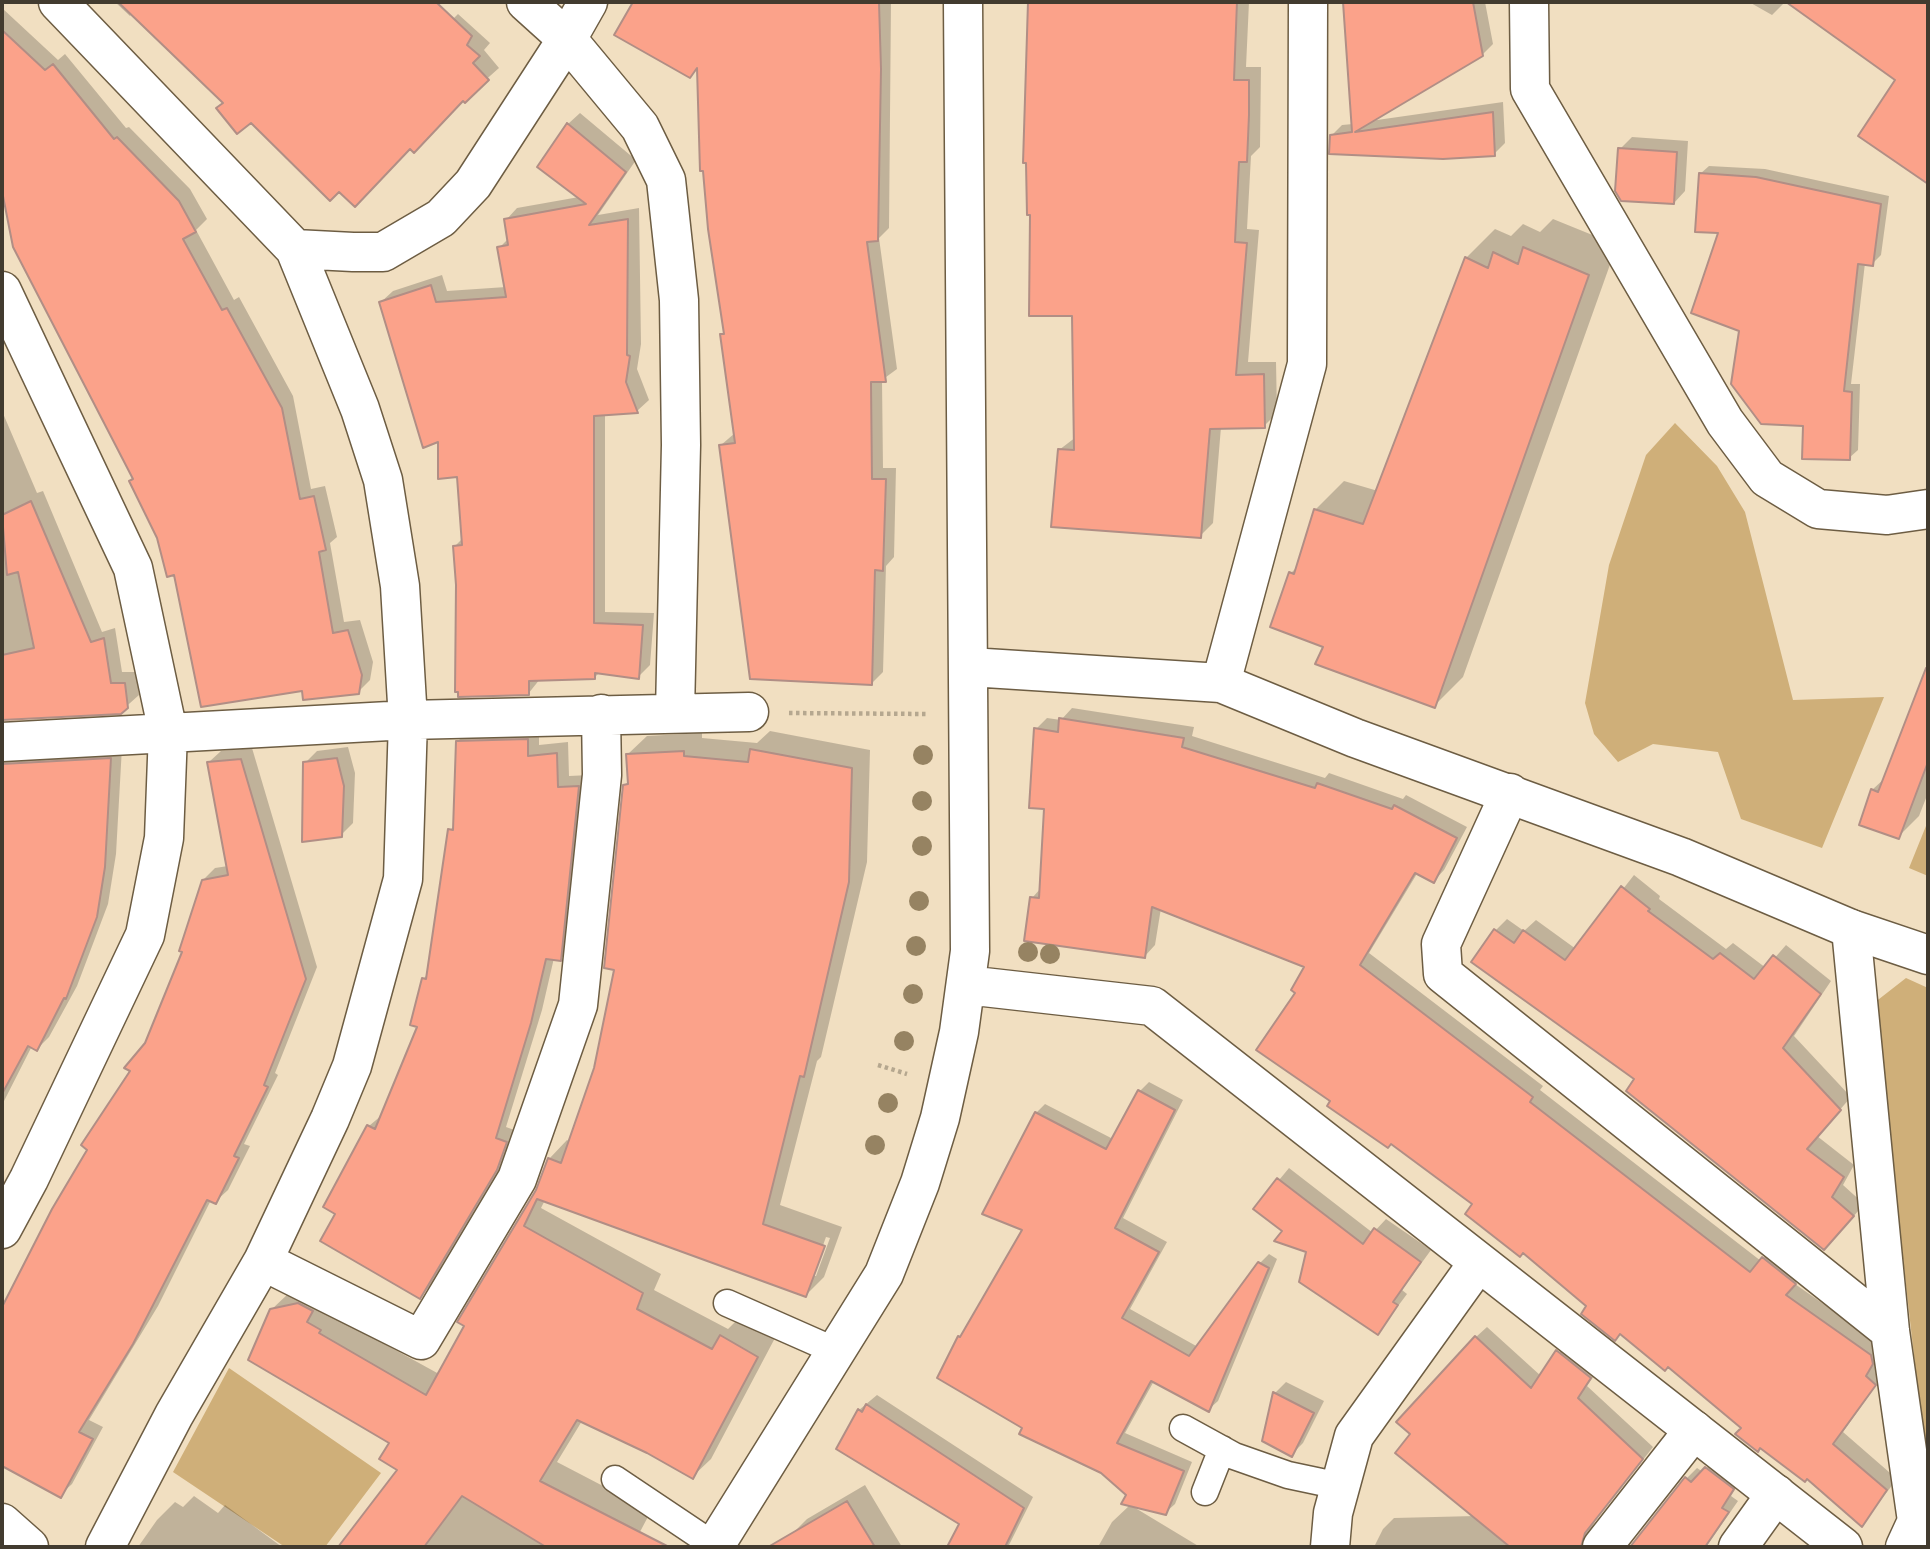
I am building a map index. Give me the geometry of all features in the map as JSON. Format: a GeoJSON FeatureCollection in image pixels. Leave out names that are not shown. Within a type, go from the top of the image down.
{"type":"FeatureCollection","features":[{"type":"Feature","properties":{"kind":"street"},"geometry":{"type":"LineString","coordinates":[[58,2],[295,249],[360,409],[383,480],[400,586],[408,720],[403,879],[352,1066],[263,1261],[174,1415],[105,1547]]}},
{"type":"Feature","properties":{"kind":"street"},"geometry":{"type":"LineString","coordinates":[[526,2],[567,40],[640,127],[666,180],[679,300],[681,445],[675,712]]}},
{"type":"Feature","properties":{"kind":"street"},"geometry":{"type":"LineString","coordinates":[[295,249],[383,252],[440,218],[473,184],[567,40],[588,2]]}},
{"type":"Feature","properties":{"kind":"street"},"geometry":{"type":"LineString","coordinates":[[715,1547],[838,1352],[884,1273],[920,1183],[940,1118],[966,985],[970,951],[970,667],[964,2]]}},
{"type":"Feature","properties":{"kind":"street"},"geometry":{"type":"LineString","coordinates":[[1221,683],[1307,364],[1308,2]]}},
{"type":"Feature","properties":{"kind":"street"},"geometry":{"type":"LineString","coordinates":[[1528,2],[1530,89],[1725,422],[1767,478],[1818,509],[1887,515],[1928,509]]}},
{"type":"Feature","properties":{"kind":"street"},"geometry":{"type":"LineString","coordinates":[[2,292],[134,568],[168,732],[164,838],[145,936],[29,1179],[2,1229]]}},
{"type":"Feature","properties":{"kind":"street"},"geometry":{"type":"LineString","coordinates":[[970,667],[1221,683],[1355,738],[1681,858],[1851,929],[1928,955]]}},
{"type":"Feature","properties":{"kind":"street"},"geometry":{"type":"LineString","coordinates":[[2,742],[408,720],[750,712]]}},
{"type":"Feature","properties":{"kind":"street"},"geometry":{"type":"LineString","coordinates":[[263,1261],[421,1340],[517,1179],[578,1004],[602,775],[601,714]]}},
{"type":"Feature","properties":{"kind":"street"},"geometry":{"type":"LineString","coordinates":[[1510,793],[1441,944],[1443,974],[1889,1331]]}},
{"type":"Feature","properties":{"kind":"street"},"geometry":{"type":"LineString","coordinates":[[1851,929],[1889,1331],[1917,1530]]}},
{"type":"Feature","properties":{"kind":"street"},"geometry":{"type":"LineString","coordinates":[[966,985],[1153,1006],[1843,1547]]}},
{"type":"Feature","properties":{"kind":"street"},"geometry":{"type":"LineString","coordinates":[[1330,1547],[1333,1513],[1354,1436],[1479,1263]]}},
{"type":"Feature","properties":{"kind":"street"},"geometry":{"type":"LineString","coordinates":[[1602,1547],[1694,1430]]}},
{"type":"Feature","properties":{"kind":"street"},"geometry":{"type":"LineString","coordinates":[[1738,1547],[1776,1494]]}},
{"type":"Feature","properties":{"kind":"street"},"geometry":{"type":"LineString","coordinates":[[2,1523],[29,1547]]}},
{"type":"Feature","properties":{"kind":"lane"},"geometry":{"type":"LineString","coordinates":[[727,1303],[838,1352]]}},
{"type":"Feature","properties":{"kind":"lane"},"geometry":{"type":"LineString","coordinates":[[1183,1428],[1222,1449],[1288,1475],[1340,1486]]}},
{"type":"Feature","properties":{"kind":"lane"},"geometry":{"type":"LineString","coordinates":[[1205,1492],[1222,1449]]}},
{"type":"Feature","properties":{"kind":"lane"},"geometry":{"type":"LineString","coordinates":[[615,1479],[715,1547]]}},
{"type":"Feature","properties":{"kind":"path"},"geometry":{"type":"LineString","coordinates":[[750,712],[936,714]]}},
{"type":"Feature","properties":{"kind":"path"},"geometry":{"type":"LineString","coordinates":[[877,1065],[918,1077]]}},
{"type":"Feature","properties":{"kind":"shaded area"},"geometry":{"type":"Polygon","coordinates":[[[1675,423],[1717,466],[1745,512],[1793,700],[1884,697],[1822,848],[1741,819],[1718,752],[1653,744],[1618,762],[1594,734],[1585,703],[1609,565],[1646,455],[1675,423]]]}},
{"type":"Feature","properties":{"kind":"shaded area"},"geometry":{"type":"Polygon","coordinates":[[[1928,821],[1928,876],[1909,868],[1928,821]]]}},
{"type":"Feature","properties":{"kind":"shaded area"},"geometry":{"type":"Polygon","coordinates":[[[1906,978],[1928,988],[1928,1479],[1874,1003],[1906,978]]]}},
{"type":"Feature","properties":{"kind":"shaded area"},"geometry":{"type":"Polygon","coordinates":[[[229,1368],[381,1473],[325,1547],[285,1547],[173,1472],[229,1368]]]}},
{"type":"Feature","properties":{"kind":"building"},"geometry":{"type":"Polygon","coordinates":[[[118,2],[436,2],[472,36],[467,45],[480,56],[473,63],[489,80],[465,103],[463,101],[414,153],[410,149],[355,207],[339,192],[330,201],[251,123],[237,134],[216,108],[223,103],[118,2]]]}},
{"type":"Feature","properties":{"kind":"building"},"geometry":{"type":"Polygon","coordinates":[[[633,2],[879,2],[881,69],[878,241],[867,242],[886,382],[871,382],[872,479],[886,479],[883,571],[875,570],[872,685],[750,679],[719,445],[735,443],[720,334],[724,334],[708,229],[703,171],[700,171],[697,68],[690,78],[614,35],[633,2]]]}},
{"type":"Feature","properties":{"kind":"building"},"geometry":{"type":"Polygon","coordinates":[[[1028,2],[1237,2],[1234,80],[1249,80],[1249,115],[1247,162],[1239,162],[1235,242],[1247,243],[1236,375],[1264,374],[1265,428],[1210,429],[1201,538],[1051,527],[1058,449],[1074,450],[1072,316],[1029,316],[1030,215],[1027,215],[1026,163],[1023,163],[1028,2]]]}},
{"type":"Feature","properties":{"kind":"building"},"geometry":{"type":"Polygon","coordinates":[[[1343,2],[1473,2],[1483,56],[1355,132],[1493,112],[1495,156],[1443,159],[1329,154],[1330,135],[1352,132],[1343,2]]]}},
{"type":"Feature","properties":{"kind":"building"},"geometry":{"type":"Polygon","coordinates":[[[1786,2],[1928,2],[1928,184],[1858,136],[1895,80],[1786,2]]]}},
{"type":"Feature","properties":{"kind":"building"},"geometry":{"type":"Polygon","coordinates":[[[2,30],[45,70],[53,64],[114,139],[117,137],[179,201],[196,232],[183,239],[222,310],[227,308],[282,408],[300,499],[314,496],[326,550],[319,552],[333,633],[348,630],[362,675],[359,694],[303,700],[302,691],[201,707],[174,575],[167,577],[157,538],[129,481],[133,479],[13,247],[2,191],[2,30]]]}},
{"type":"Feature","properties":{"kind":"building"},"geometry":{"type":"Polygon","coordinates":[[[567,123],[626,172],[589,225],[628,219],[627,355],[630,356],[626,382],[638,413],[594,416],[594,623],[643,625],[639,679],[595,673],[595,679],[529,681],[529,695],[458,697],[458,692],[455,692],[456,585],[453,546],[462,545],[457,477],[438,479],[438,442],[423,448],[379,302],[431,285],[436,302],[506,297],[497,247],[508,245],[504,219],[586,204],[537,167],[567,123]]]}},
{"type":"Feature","properties":{"kind":"building"},"geometry":{"type":"Polygon","coordinates":[[[1618,148],[1677,152],[1674,204],[1621,201],[1615,191],[1618,148]]]}},
{"type":"Feature","properties":{"kind":"building"},"geometry":{"type":"Polygon","coordinates":[[[1699,173],[1756,177],[1881,204],[1873,266],[1858,264],[1844,391],[1852,392],[1850,460],[1802,459],[1803,426],[1761,424],[1731,384],[1739,331],[1691,313],[1718,233],[1695,232],[1699,173]]]}},
{"type":"Feature","properties":{"kind":"building"},"geometry":{"type":"Polygon","coordinates":[[[1523,247],[1589,275],[1435,708],[1315,664],[1323,647],[1270,627],[1289,572],[1294,574],[1314,509],[1363,524],[1465,257],[1488,268],[1493,252],[1518,264],[1523,247]]]}},
{"type":"Feature","properties":{"kind":"building"},"geometry":{"type":"Polygon","coordinates":[[[31,501],[91,642],[104,638],[111,683],[125,683],[128,708],[121,714],[2,720],[2,655],[34,648],[18,572],[7,575],[2,515],[31,501]]]}},
{"type":"Feature","properties":{"kind":"building"},"geometry":{"type":"Polygon","coordinates":[[[1926,668],[1928,762],[1899,839],[1859,825],[1871,789],[1878,792],[1926,668]]]}},
{"type":"Feature","properties":{"kind":"building"},"geometry":{"type":"Polygon","coordinates":[[[1059,718],[1184,738],[1182,747],[1315,788],[1317,783],[1392,809],[1394,805],[1457,838],[1434,883],[1415,873],[1360,965],[1533,1097],[1530,1102],[1750,1272],[1762,1257],[1796,1284],[1786,1295],[1871,1355],[1873,1364],[1866,1376],[1876,1385],[1833,1444],[1887,1490],[1862,1527],[1807,1479],[1805,1482],[1760,1448],[1758,1452],[1735,1434],[1741,1428],[1668,1367],[1665,1371],[1620,1334],[1615,1341],[1581,1314],[1586,1306],[1523,1253],[1520,1257],[1465,1214],[1472,1204],[1391,1144],[1388,1148],[1327,1106],[1330,1101],[1256,1050],[1295,993],[1291,990],[1304,967],[1152,907],[1145,958],[1024,941],[1030,897],[1039,898],[1044,809],[1029,808],[1034,728],[1058,732],[1059,718]]]}},
{"type":"Feature","properties":{"kind":"building"},"geometry":{"type":"Polygon","coordinates":[[[528,739],[528,756],[557,753],[558,787],[579,786],[561,961],[546,959],[531,1023],[496,1138],[507,1142],[497,1170],[420,1299],[320,1241],[335,1214],[323,1207],[367,1125],[375,1129],[417,1027],[410,1025],[422,978],[426,979],[448,829],[453,830],[456,741],[528,739]]]}},
{"type":"Feature","properties":{"kind":"building"},"geometry":{"type":"Polygon","coordinates":[[[750,749],[852,768],[849,882],[804,1077],[800,1076],[763,1224],[825,1246],[806,1297],[537,1199],[524,1226],[643,1293],[637,1309],[712,1349],[720,1335],[758,1357],[693,1479],[647,1453],[577,1420],[540,1481],[669,1547],[546,1547],[462,1496],[424,1547],[338,1547],[397,1470],[379,1459],[389,1443],[248,1360],[270,1309],[298,1303],[313,1311],[307,1322],[321,1330],[319,1333],[426,1395],[464,1326],[457,1322],[536,1190],[548,1158],[561,1163],[594,1068],[614,970],[604,968],[623,785],[628,784],[626,754],[684,751],[684,756],[748,762],[750,749]]]}},
{"type":"Feature","properties":{"kind":"building"},"geometry":{"type":"Polygon","coordinates":[[[111,758],[105,867],[97,917],[66,999],[64,998],[37,1051],[28,1046],[2,1094],[2,764],[111,758]]]}},
{"type":"Feature","properties":{"kind":"building"},"geometry":{"type":"Polygon","coordinates":[[[337,758],[344,786],[342,837],[302,842],[303,762],[337,758]]]}},
{"type":"Feature","properties":{"kind":"building"},"geometry":{"type":"Polygon","coordinates":[[[241,759],[306,979],[264,1085],[268,1087],[234,1156],[239,1158],[216,1204],[207,1200],[133,1344],[79,1432],[93,1439],[61,1498],[2,1466],[2,1307],[52,1209],[87,1150],[81,1145],[130,1071],[124,1068],[145,1043],[182,952],[179,951],[202,880],[228,875],[207,762],[241,759]]]}},
{"type":"Feature","properties":{"kind":"building"},"geometry":{"type":"Polygon","coordinates":[[[1621,886],[1650,909],[1648,911],[1713,959],[1720,953],[1754,979],[1773,955],[1821,994],[1783,1048],[1841,1110],[1807,1149],[1844,1177],[1832,1197],[1854,1216],[1824,1250],[1626,1091],[1634,1079],[1471,962],[1494,929],[1514,943],[1523,930],[1565,960],[1621,886]]]}},
{"type":"Feature","properties":{"kind":"building"},"geometry":{"type":"Polygon","coordinates":[[[1138,1090],[1175,1110],[1115,1228],[1159,1252],[1122,1318],[1189,1356],[1258,1262],[1269,1268],[1209,1412],[1151,1381],[1117,1443],[1184,1471],[1166,1515],[1121,1504],[1126,1495],[1101,1473],[1019,1434],[1022,1428],[937,1378],[958,1336],[960,1337],[1022,1230],[982,1214],[1035,1112],[1106,1149],[1138,1090]]]}},
{"type":"Feature","properties":{"kind":"building"},"geometry":{"type":"Polygon","coordinates":[[[1277,1178],[1363,1244],[1374,1228],[1421,1262],[1393,1302],[1398,1305],[1378,1335],[1299,1282],[1306,1252],[1274,1241],[1282,1231],[1253,1209],[1277,1178]]]}},
{"type":"Feature","properties":{"kind":"building"},"geometry":{"type":"Polygon","coordinates":[[[1475,1336],[1531,1388],[1556,1350],[1591,1378],[1578,1398],[1643,1459],[1585,1533],[1581,1547],[1510,1547],[1395,1453],[1410,1434],[1396,1422],[1475,1336]]]}},
{"type":"Feature","properties":{"kind":"building"},"geometry":{"type":"Polygon","coordinates":[[[1273,1392],[1314,1413],[1292,1457],[1262,1441],[1273,1392]]]}},
{"type":"Feature","properties":{"kind":"building"},"geometry":{"type":"Polygon","coordinates":[[[866,1404],[1024,1508],[1005,1547],[947,1547],[959,1524],[836,1449],[858,1409],[862,1412],[866,1404]]]}},
{"type":"Feature","properties":{"kind":"building"},"geometry":{"type":"Polygon","coordinates":[[[1705,1467],[1734,1489],[1722,1508],[1729,1512],[1705,1547],[1630,1547],[1685,1477],[1691,1482],[1705,1467]]]}},
{"type":"Feature","properties":{"kind":"building"},"geometry":{"type":"Polygon","coordinates":[[[847,1501],[875,1547],[768,1547],[847,1501]]]}}]}
